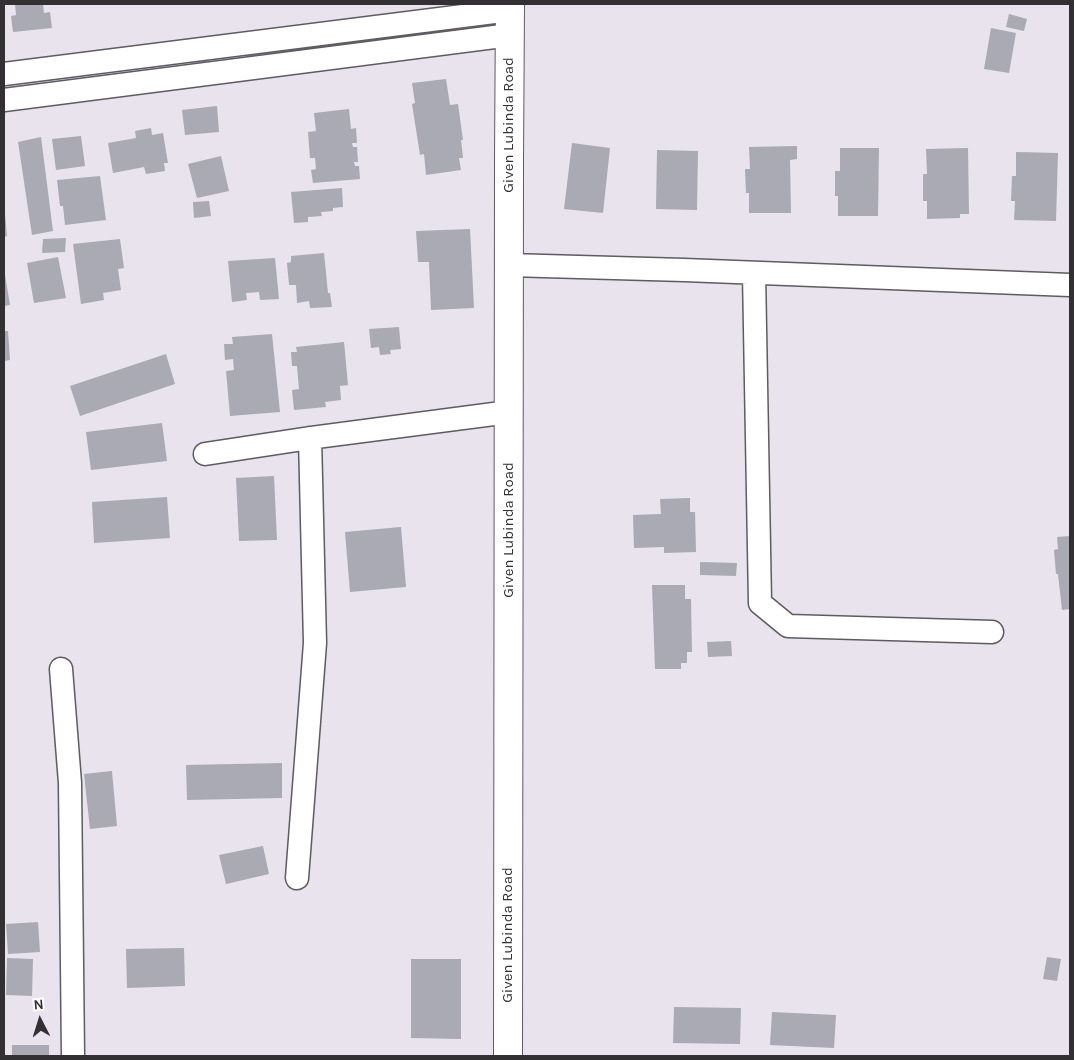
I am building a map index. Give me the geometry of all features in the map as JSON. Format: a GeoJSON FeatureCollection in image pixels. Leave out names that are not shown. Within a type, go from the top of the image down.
{"type":"FeatureCollection","features":[{"type":"Feature","properties":{"kind":"street"},"geometry":{"type":"LineString","coordinates":[[4,74],[510,16]]}},
{"type":"Feature","properties":{"kind":"street"},"geometry":{"type":"LineString","coordinates":[[4,100],[510,16]]}},
{"type":"Feature","properties":{"kind":"street","name":"Given Lubinda Road"},"geometry":{"type":"LineString","coordinates":[[508,1056],[510,16]]}},
{"type":"Feature","properties":{"kind":"street"},"geometry":{"type":"LineString","coordinates":[[509,265],[1070,285]]}},
{"type":"Feature","properties":{"kind":"street"},"geometry":{"type":"LineString","coordinates":[[754,273],[760,603],[788,626],[992,632]]}},
{"type":"Feature","properties":{"kind":"street"},"geometry":{"type":"LineString","coordinates":[[205,454],[509,412]]}},
{"type":"Feature","properties":{"kind":"street"},"geometry":{"type":"LineString","coordinates":[[297,878],[315,643],[310,438]]}},
{"type":"Feature","properties":{"kind":"street"},"geometry":{"type":"LineString","coordinates":[[61,669],[70,783],[74,1056]]}},
{"type":"Feature","properties":{"kind":"building"},"geometry":{"type":"Polygon","coordinates":[[[15,4],[43,4],[44,13],[50,12],[52,28],[13,32],[11,16],[16,15],[15,4]]]}},
{"type":"Feature","properties":{"kind":"building"},"geometry":{"type":"Polygon","coordinates":[[[1009,14],[1027,19],[1024,31],[1006,27],[1009,14]]]}},
{"type":"Feature","properties":{"kind":"building"},"geometry":{"type":"Polygon","coordinates":[[[991,28],[1016,33],[1009,73],[984,69],[991,28]]]}},
{"type":"Feature","properties":{"kind":"building"},"geometry":{"type":"Polygon","coordinates":[[[446,79],[450,105],[458,104],[463,140],[461,140],[463,158],[459,158],[461,170],[426,175],[424,154],[420,155],[412,104],[415,103],[412,83],[446,79]]]}},
{"type":"Feature","properties":{"kind":"building"},"geometry":{"type":"Polygon","coordinates":[[[217,106],[219,132],[185,135],[182,110],[217,106]]]}},
{"type":"Feature","properties":{"kind":"building"},"geometry":{"type":"Polygon","coordinates":[[[349,109],[351,129],[356,128],[357,143],[352,143],[353,147],[357,147],[358,162],[354,162],[355,166],[359,166],[360,179],[313,183],[311,170],[316,169],[315,158],[310,158],[308,132],[316,131],[314,113],[349,109]]]}},
{"type":"Feature","properties":{"kind":"building"},"geometry":{"type":"Polygon","coordinates":[[[151,128],[152,135],[163,133],[168,163],[164,163],[165,171],[146,174],[144,167],[113,173],[108,143],[136,138],[135,131],[151,128]]]}},
{"type":"Feature","properties":{"kind":"building"},"geometry":{"type":"Polygon","coordinates":[[[81,136],[85,166],[56,170],[52,139],[81,136]]]}},
{"type":"Feature","properties":{"kind":"building"},"geometry":{"type":"Polygon","coordinates":[[[41,137],[53,231],[32,235],[18,142],[41,137]]]}},
{"type":"Feature","properties":{"kind":"building"},"geometry":{"type":"Polygon","coordinates":[[[572,143],[610,148],[603,213],[564,209],[572,143]]]}},
{"type":"Feature","properties":{"kind":"building"},"geometry":{"type":"Polygon","coordinates":[[[797,146],[797,159],[790,160],[791,213],[749,213],[749,193],[746,193],[745,169],[750,169],[749,147],[797,146]]]}},
{"type":"Feature","properties":{"kind":"building"},"geometry":{"type":"Polygon","coordinates":[[[840,148],[879,148],[878,216],[838,216],[838,196],[835,196],[835,171],[840,171],[840,148]]]}},
{"type":"Feature","properties":{"kind":"building"},"geometry":{"type":"Polygon","coordinates":[[[968,148],[969,214],[960,214],[960,218],[927,219],[927,201],[923,201],[923,174],[927,174],[926,149],[968,148]]]}},
{"type":"Feature","properties":{"kind":"building"},"geometry":{"type":"Polygon","coordinates":[[[657,150],[698,151],[697,210],[656,209],[657,150]]]}},
{"type":"Feature","properties":{"kind":"building"},"geometry":{"type":"Polygon","coordinates":[[[1016,152],[1058,153],[1056,221],[1014,220],[1015,201],[1011,201],[1012,176],[1016,176],[1016,152]]]}},
{"type":"Feature","properties":{"kind":"building"},"geometry":{"type":"Polygon","coordinates":[[[221,156],[229,191],[197,198],[188,164],[221,156]]]}},
{"type":"Feature","properties":{"kind":"building"},"geometry":{"type":"Polygon","coordinates":[[[100,176],[106,220],[65,225],[63,206],[60,206],[57,180],[100,176]]]}},
{"type":"Feature","properties":{"kind":"building"},"geometry":{"type":"Polygon","coordinates":[[[342,188],[343,207],[333,208],[333,211],[321,212],[322,216],[308,217],[308,222],[294,223],[291,192],[342,188]]]}},
{"type":"Feature","properties":{"kind":"building"},"geometry":{"type":"Polygon","coordinates":[[[209,201],[211,216],[194,218],[193,202],[209,201]]]}},
{"type":"Feature","properties":{"kind":"building"},"geometry":{"type":"Polygon","coordinates":[[[4,214],[7,236],[4,237],[4,214]]]}},
{"type":"Feature","properties":{"kind":"building"},"geometry":{"type":"Polygon","coordinates":[[[470,229],[474,308],[431,310],[429,262],[418,262],[416,231],[470,229]]]}},
{"type":"Feature","properties":{"kind":"building"},"geometry":{"type":"Polygon","coordinates":[[[66,238],[65,252],[42,253],[43,239],[66,238]]]}},
{"type":"Feature","properties":{"kind":"building"},"geometry":{"type":"Polygon","coordinates":[[[120,239],[124,268],[118,269],[121,290],[103,293],[104,300],[81,304],[73,244],[120,239]]]}},
{"type":"Feature","properties":{"kind":"building"},"geometry":{"type":"Polygon","coordinates":[[[324,253],[328,293],[330,293],[332,307],[310,308],[309,301],[297,303],[296,285],[289,285],[287,263],[291,262],[291,256],[324,253]]]}},
{"type":"Feature","properties":{"kind":"building"},"geometry":{"type":"Polygon","coordinates":[[[58,257],[66,298],[34,303],[27,263],[58,257]]]}},
{"type":"Feature","properties":{"kind":"building"},"geometry":{"type":"Polygon","coordinates":[[[275,258],[279,299],[260,300],[259,292],[246,293],[247,300],[232,302],[228,261],[275,258]]]}},
{"type":"Feature","properties":{"kind":"building"},"geometry":{"type":"Polygon","coordinates":[[[4,275],[10,305],[4,306],[4,275]]]}},
{"type":"Feature","properties":{"kind":"building"},"geometry":{"type":"Polygon","coordinates":[[[399,327],[401,349],[390,350],[391,354],[380,355],[379,347],[371,348],[369,329],[399,327]]]}},
{"type":"Feature","properties":{"kind":"building"},"geometry":{"type":"Polygon","coordinates":[[[4,331],[8,331],[10,360],[4,361],[4,331]]]}},
{"type":"Feature","properties":{"kind":"building"},"geometry":{"type":"Polygon","coordinates":[[[272,334],[280,412],[230,416],[226,371],[234,370],[233,359],[225,360],[224,344],[233,344],[232,337],[272,334]]]}},
{"type":"Feature","properties":{"kind":"building"},"geometry":{"type":"Polygon","coordinates":[[[344,342],[348,385],[340,386],[341,400],[325,402],[326,407],[294,410],[292,390],[299,389],[297,366],[292,366],[291,352],[297,352],[296,347],[344,342]]]}},
{"type":"Feature","properties":{"kind":"building"},"geometry":{"type":"Polygon","coordinates":[[[166,354],[175,384],[80,416],[70,386],[166,354]]]}},
{"type":"Feature","properties":{"kind":"building"},"geometry":{"type":"Polygon","coordinates":[[[162,423],[167,461],[91,470],[86,432],[162,423]]]}},
{"type":"Feature","properties":{"kind":"building"},"geometry":{"type":"Polygon","coordinates":[[[274,476],[277,540],[239,541],[236,478],[274,476]]]}},
{"type":"Feature","properties":{"kind":"building"},"geometry":{"type":"Polygon","coordinates":[[[167,497],[170,538],[94,543],[92,502],[167,497]]]}},
{"type":"Feature","properties":{"kind":"building"},"geometry":{"type":"Polygon","coordinates":[[[690,498],[690,512],[695,512],[696,552],[664,553],[664,547],[634,548],[633,515],[661,514],[660,499],[690,498]]]}},
{"type":"Feature","properties":{"kind":"building"},"geometry":{"type":"Polygon","coordinates":[[[401,527],[406,587],[350,592],[345,532],[401,527]]]}},
{"type":"Feature","properties":{"kind":"building"},"geometry":{"type":"Polygon","coordinates":[[[1070,536],[1070,609],[1062,610],[1054,550],[1058,549],[1057,537],[1070,536]]]}},
{"type":"Feature","properties":{"kind":"building"},"geometry":{"type":"Polygon","coordinates":[[[700,562],[737,563],[736,576],[700,575],[700,562]]]}},
{"type":"Feature","properties":{"kind":"building"},"geometry":{"type":"Polygon","coordinates":[[[652,585],[685,585],[685,599],[691,599],[692,652],[687,652],[687,663],[681,663],[681,669],[655,669],[652,585]]]}},
{"type":"Feature","properties":{"kind":"building"},"geometry":{"type":"Polygon","coordinates":[[[731,641],[732,656],[708,657],[707,642],[731,641]]]}},
{"type":"Feature","properties":{"kind":"building"},"geometry":{"type":"Polygon","coordinates":[[[282,763],[282,798],[187,800],[186,765],[282,763]]]}},
{"type":"Feature","properties":{"kind":"building"},"geometry":{"type":"Polygon","coordinates":[[[112,771],[117,826],[90,829],[84,774],[112,771]]]}},
{"type":"Feature","properties":{"kind":"building"},"geometry":{"type":"Polygon","coordinates":[[[263,846],[269,874],[226,884],[219,855],[263,846]]]}},
{"type":"Feature","properties":{"kind":"building"},"geometry":{"type":"Polygon","coordinates":[[[38,922],[40,952],[8,954],[6,924],[38,922]]]}},
{"type":"Feature","properties":{"kind":"building"},"geometry":{"type":"Polygon","coordinates":[[[184,948],[185,986],[127,988],[126,949],[184,948]]]}},
{"type":"Feature","properties":{"kind":"building"},"geometry":{"type":"Polygon","coordinates":[[[1047,957],[1061,959],[1057,981],[1043,979],[1047,957]]]}},
{"type":"Feature","properties":{"kind":"building"},"geometry":{"type":"Polygon","coordinates":[[[7,958],[33,959],[32,996],[6,995],[7,958]]]}},
{"type":"Feature","properties":{"kind":"building"},"geometry":{"type":"Polygon","coordinates":[[[411,959],[461,959],[461,1039],[411,1038],[411,959]]]}},
{"type":"Feature","properties":{"kind":"building"},"geometry":{"type":"Polygon","coordinates":[[[674,1007],[741,1008],[740,1044],[673,1043],[674,1007]]]}},
{"type":"Feature","properties":{"kind":"building"},"geometry":{"type":"Polygon","coordinates":[[[772,1012],[836,1015],[834,1048],[770,1045],[772,1012]]]}},
{"type":"Feature","properties":{"kind":"building"},"geometry":{"type":"Polygon","coordinates":[[[12,1045],[49,1045],[49,1056],[12,1056],[12,1045]]]}}]}
